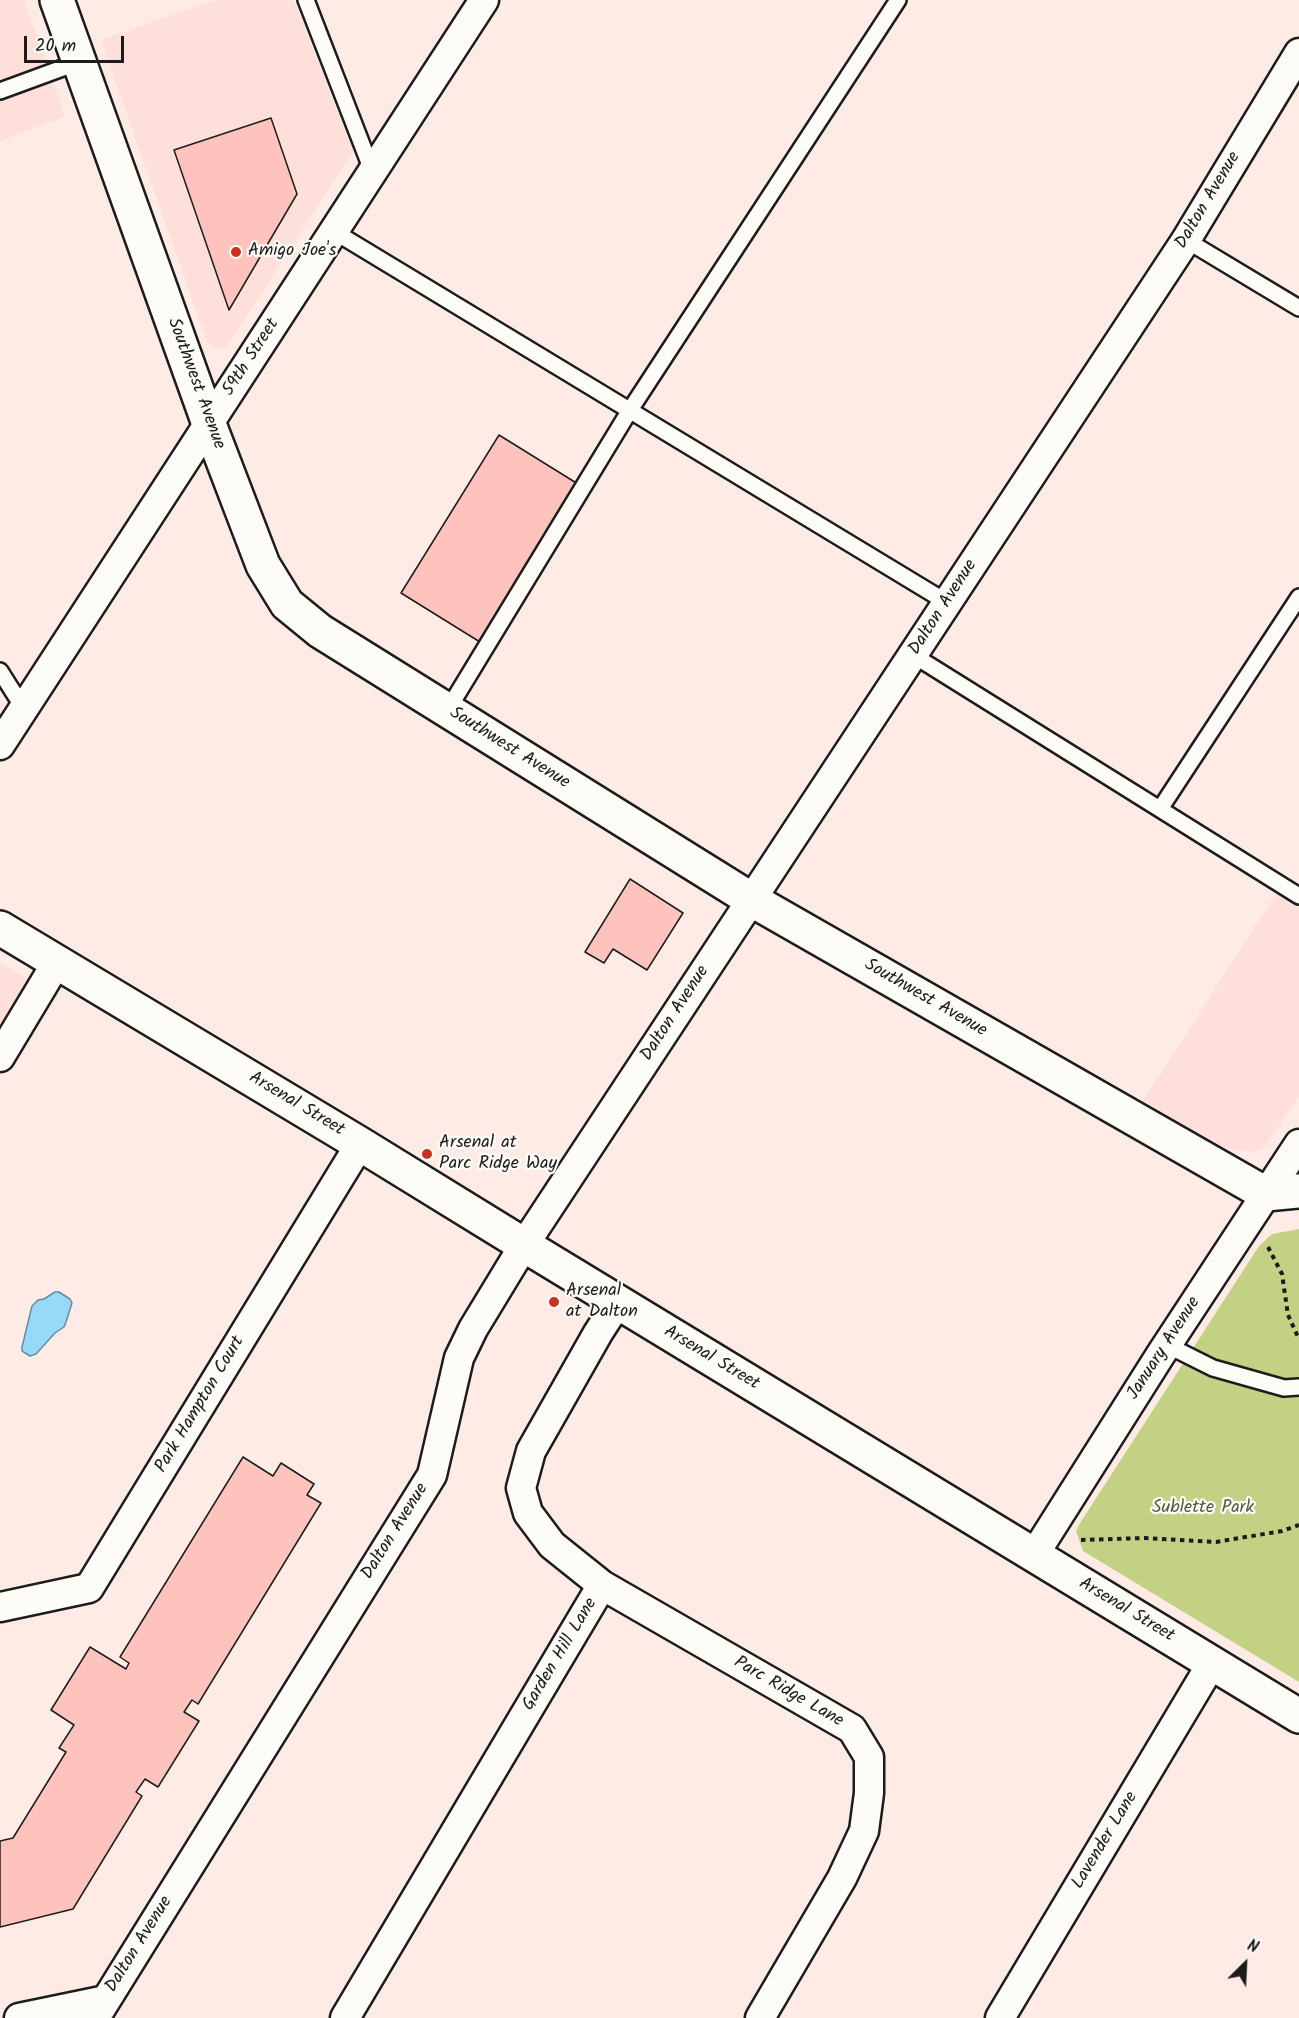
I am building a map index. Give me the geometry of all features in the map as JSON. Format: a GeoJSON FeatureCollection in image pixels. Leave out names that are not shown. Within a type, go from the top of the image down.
{"type":"FeatureCollection","features":[{"type":"Feature","properties":{"kind":"street","name":"Southwest Avenue"},"geometry":{"type":"LineString","coordinates":[[57,0],[209,424],[263,565],[287,604],[320,631],[752,900],[1266,1194]]}},
{"type":"Feature","properties":{"kind":"street","name":"59th Street"},"geometry":{"type":"LineString","coordinates":[[0,745],[484,0]]}},
{"type":"Feature","properties":{"kind":"street","name":"Dalton Avenue"},"geometry":{"type":"LineString","coordinates":[[19,2018],[100,2009],[432,1475],[459,1358],[473,1329],[524,1245],[1186,240],[1299,53]]}},
{"type":"Feature","properties":{"kind":"street","name":"Arsenal Street"},"geometry":{"type":"LineString","coordinates":[[0,928],[360,1144],[1299,1716]]}},
{"type":"Feature","properties":{"kind":"street"},"geometry":{"type":"LineString","coordinates":[[0,1057],[57,962]]}},
{"type":"Feature","properties":{"kind":"street","name":"Park Hampton Court"},"geometry":{"type":"LineString","coordinates":[[0,1607],[89,1588],[360,1144]]}},
{"type":"Feature","properties":{"kind":"street","name":"January Avenue"},"geometry":{"type":"LineString","coordinates":[[1034,1555],[1167,1345],[1299,1144]]}},
{"type":"Feature","properties":{"kind":"street"},"geometry":{"type":"LineString","coordinates":[[1266,1194],[1299,1191]]}},
{"type":"Feature","properties":{"kind":"street","name":"Garden Hill Lane"},"geometry":{"type":"LineString","coordinates":[[345,2018],[602,1585],[552,1545],[528,1513],[521,1488],[531,1451],[618,1302]]}},
{"type":"Feature","properties":{"kind":"street","name":"Parc Ridge Lane"},"geometry":{"type":"LineString","coordinates":[[602,1585],[852,1729],[869,1757],[870,1793],[864,1831],[842,1878],[760,2018]]}},
{"type":"Feature","properties":{"kind":"street","name":"Lavender Lane"},"geometry":{"type":"LineString","coordinates":[[1000,2018],[1212,1663]]}},
{"type":"Feature","properties":{"kind":"lane"},"geometry":{"type":"LineString","coordinates":[[306,0],[373,173]]}},
{"type":"Feature","properties":{"kind":"lane"},"geometry":{"type":"LineString","coordinates":[[447,711],[630,411],[898,0]]}},
{"type":"Feature","properties":{"kind":"lane"},"geometry":{"type":"LineString","coordinates":[[0,91],[80,63]]}},
{"type":"Feature","properties":{"kind":"lane"},"geometry":{"type":"LineString","coordinates":[[335,232],[948,603]]}},
{"type":"Feature","properties":{"kind":"lane"},"geometry":{"type":"LineString","coordinates":[[1186,240],[1299,308]]}},
{"type":"Feature","properties":{"kind":"lane"},"geometry":{"type":"LineString","coordinates":[[1160,809],[1299,597]]}},
{"type":"Feature","properties":{"kind":"lane"},"geometry":{"type":"LineString","coordinates":[[913,655],[1299,896]]}},
{"type":"Feature","properties":{"kind":"lane"},"geometry":{"type":"LineString","coordinates":[[0,671],[24,709]]}},
{"type":"Feature","properties":{"kind":"lane"},"geometry":{"type":"LineString","coordinates":[[1167,1345],[1213,1368],[1284,1388],[1299,1387]]}},
{"type":"Feature","properties":{"kind":"path"},"geometry":{"type":"LineString","coordinates":[[1274,1260],[1282,1274],[1288,1315],[1299,1339]]}},
{"type":"Feature","properties":{"kind":"path"},"geometry":{"type":"LineString","coordinates":[[1081,1540],[1144,1538],[1216,1542],[1282,1531],[1299,1525]]}},
{"type":"Feature","properties":{"kind":"shaded area"},"geometry":{"type":"Polygon","coordinates":[[[0,0],[24,0],[65,116],[0,141],[0,0]]]}},
{"type":"Feature","properties":{"kind":"shaded area"},"geometry":{"type":"Polygon","coordinates":[[[215,0],[294,0],[353,152],[227,346],[218,350],[207,342],[101,40],[215,0]]]}},
{"type":"Feature","properties":{"kind":"shaded area"},"geometry":{"type":"Polygon","coordinates":[[[1278,891],[1299,904],[1299,1096],[1266,1145],[1260,1150],[1249,1152],[1225,1148],[1210,1141],[1143,1101],[1278,891]]]}},
{"type":"Feature","properties":{"kind":"shaded area"},"geometry":{"type":"Polygon","coordinates":[[[0,963],[29,980],[0,1028],[0,963]]]}},
{"type":"Feature","properties":{"kind":"green space","name":"Sublette Park"},"geometry":{"type":"Polygon","coordinates":[[[1299,1229],[1299,1682],[1083,1551],[1076,1531],[1259,1246],[1272,1234],[1299,1229]]]}},
{"type":"Feature","properties":{"kind":"water"},"geometry":{"type":"Polygon","coordinates":[[[55,1292],[70,1299],[72,1303],[66,1322],[64,1327],[55,1333],[36,1354],[30,1356],[22,1351],[22,1347],[32,1306],[38,1300],[55,1292]]]}},
{"type":"Feature","properties":{"kind":"building","name":"Amigo Joe's"},"geometry":{"type":"Polygon","coordinates":[[[271,118],[297,194],[229,310],[174,150],[271,118]]]}},
{"type":"Feature","properties":{"kind":"building"},"geometry":{"type":"Polygon","coordinates":[[[499,435],[578,484],[480,642],[401,593],[499,435]]]}},
{"type":"Feature","properties":{"kind":"building"},"geometry":{"type":"Polygon","coordinates":[[[630,879],[683,913],[647,970],[613,949],[604,963],[585,952],[630,879]]]}},
{"type":"Feature","properties":{"kind":"building"},"geometry":{"type":"Polygon","coordinates":[[[243,1457],[273,1476],[281,1463],[314,1484],[307,1495],[321,1503],[198,1704],[192,1700],[184,1712],[199,1721],[158,1787],[145,1779],[136,1792],[142,1796],[73,1909],[0,1927],[0,1841],[13,1838],[66,1752],[59,1748],[74,1725],[51,1710],[90,1647],[126,1669],[129,1663],[120,1657],[243,1457]]]}},
{"type":"Feature","properties":{"kind":"place","name":"Amigo Joe's"},"geometry":{"type":"Point","coordinates":[236,252]}},
{"type":"Feature","properties":{"kind":"place","name":"Arsenal at Parc Ridge Way"},"geometry":{"type":"Point","coordinates":[427,1154]}},
{"type":"Feature","properties":{"kind":"place","name":"Arsenal at Dalton"},"geometry":{"type":"Point","coordinates":[554,1302]}}]}
